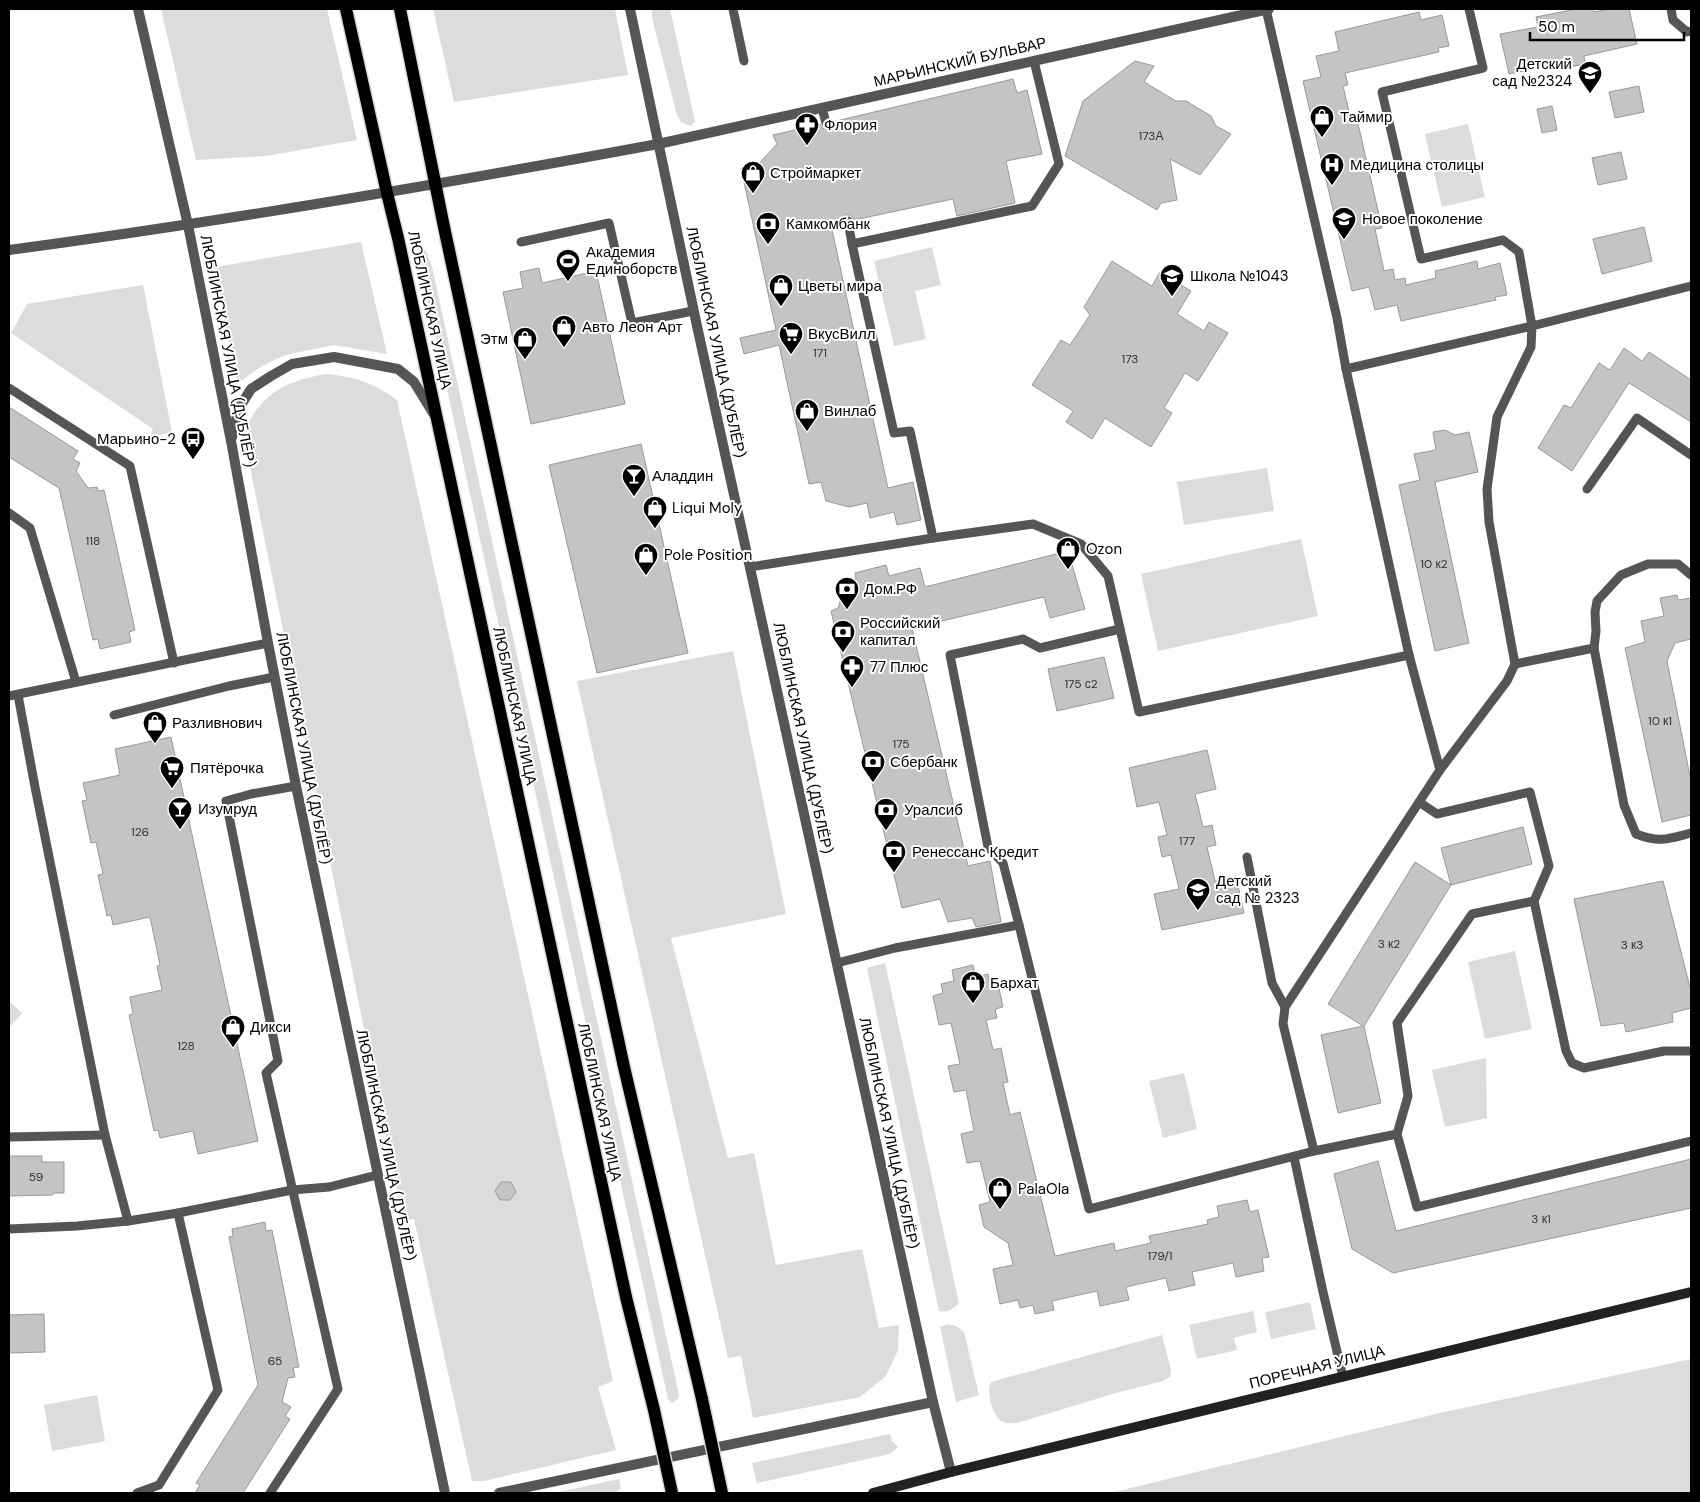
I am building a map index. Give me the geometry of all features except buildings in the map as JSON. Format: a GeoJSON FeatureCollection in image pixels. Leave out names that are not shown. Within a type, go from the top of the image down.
{"type":"FeatureCollection","features":[{"type":"Feature","properties":{"kind":"main road","name":"ЛЮБЛИНСКАЯ УЛИЦА"},"geometry":{"type":"LineString","coordinates":[[346,9],[398,238],[626,1297],[672,1493]]}},
{"type":"Feature","properties":{"kind":"main road","name":"ЛЮБЛИНСКАЯ УЛИЦА"},"geometry":{"type":"LineString","coordinates":[[400,9],[444,227],[624,1067],[702,1399],[722,1493]]}},
{"type":"Feature","properties":{"kind":"main road","name":"ПОРЕЧНАЯ УЛИЦА"},"geometry":{"type":"LineString","coordinates":[[873,1493],[951,1472],[1691,1292]]}},
{"type":"Feature","properties":{"kind":"street","name":"ЛЮБЛИНСКАЯ УЛИЦА (ДУБЛЁР)"},"geometry":{"type":"LineString","coordinates":[[138,9],[188,225],[231,440],[296,786],[445,1493]]}},
{"type":"Feature","properties":{"kind":"street","name":"ЛЮБЛИНСКАЯ УЛИЦА (ДУБЛЁР)"},"geometry":{"type":"LineString","coordinates":[[630,9],[693,311],[933,1402],[951,1472]]}},
{"type":"Feature","properties":{"kind":"street","name":"МАРЬИНСКИЙ БУЛЬВАР"},"geometry":{"type":"LineString","coordinates":[[9,250],[188,225],[436,185],[658,144],[1267,9]]}},
{"type":"Feature","properties":{"kind":"street"},"geometry":{"type":"LineString","coordinates":[[231,440],[239,408],[252,389],[292,364],[334,357],[398,369],[414,382],[436,418]]}},
{"type":"Feature","properties":{"kind":"street"},"geometry":{"type":"LineString","coordinates":[[500,1493],[933,1402]]}},
{"type":"Feature","properties":{"kind":"lane"},"geometry":{"type":"LineString","coordinates":[[733,9],[744,61]]}},
{"type":"Feature","properties":{"kind":"lane"},"geometry":{"type":"LineString","coordinates":[[1267,9],[1335,308],[1346,368],[1409,655],[1440,770]]}},
{"type":"Feature","properties":{"kind":"lane"},"geometry":{"type":"LineString","coordinates":[[1314,1151],[1283,1024],[1285,1007],[1440,770],[1507,681],[1515,664],[1489,522],[1487,489],[1497,417],[1531,347],[1532,326],[1519,252],[1503,240],[1421,259],[1382,92],[1482,68],[1469,9]]}},
{"type":"Feature","properties":{"kind":"lane"},"geometry":{"type":"LineString","coordinates":[[1671,9],[1673,20],[1687,32],[1691,31]]}},
{"type":"Feature","properties":{"kind":"lane"},"geometry":{"type":"LineString","coordinates":[[852,244],[1032,206],[1059,164],[1034,61]]}},
{"type":"Feature","properties":{"kind":"lane"},"geometry":{"type":"LineString","coordinates":[[822,108],[826,123]]}},
{"type":"Feature","properties":{"kind":"lane"},"geometry":{"type":"LineString","coordinates":[[848,221],[894,433],[910,431],[933,538]]}},
{"type":"Feature","properties":{"kind":"lane"},"geometry":{"type":"LineString","coordinates":[[521,242],[609,223],[632,323],[693,311]]}},
{"type":"Feature","properties":{"kind":"lane"},"geometry":{"type":"LineString","coordinates":[[1346,368],[1532,326],[1691,286]]}},
{"type":"Feature","properties":{"kind":"lane"},"geometry":{"type":"LineString","coordinates":[[9,388],[130,466],[174,663]]}},
{"type":"Feature","properties":{"kind":"lane"},"geometry":{"type":"LineString","coordinates":[[1587,489],[1637,418],[1691,455]]}},
{"type":"Feature","properties":{"kind":"lane"},"geometry":{"type":"LineString","coordinates":[[9,513],[30,528],[76,682]]}},
{"type":"Feature","properties":{"kind":"lane"},"geometry":{"type":"LineString","coordinates":[[750,567],[1033,524],[1081,544],[1108,576],[1139,712],[1409,655]]}},
{"type":"Feature","properties":{"kind":"lane"},"geometry":{"type":"LineString","coordinates":[[1691,575],[1678,564],[1648,564],[1621,575],[1597,601],[1594,648],[1624,806],[1636,834],[1663,841],[1691,833]]}},
{"type":"Feature","properties":{"kind":"lane"},"geometry":{"type":"LineString","coordinates":[[1120,629],[1040,648],[1023,639],[950,655],[988,847],[1003,863],[1089,1209],[1314,1151],[1397,1134]]}},
{"type":"Feature","properties":{"kind":"lane"},"geometry":{"type":"LineString","coordinates":[[128,1221],[105,1135],[35,787],[13,696],[268,643]]}},
{"type":"Feature","properties":{"kind":"lane"},"geometry":{"type":"LineString","coordinates":[[1515,664],[1594,648]]}},
{"type":"Feature","properties":{"kind":"lane"},"geometry":{"type":"LineString","coordinates":[[114,715],[274,676]]}},
{"type":"Feature","properties":{"kind":"lane"},"geometry":{"type":"LineString","coordinates":[[270,1493],[338,1389],[266,1073],[278,1061],[226,801],[251,794],[296,786]]}},
{"type":"Feature","properties":{"kind":"lane"},"geometry":{"type":"LineString","coordinates":[[1419,802],[1437,814],[1530,792],[1549,866],[1534,901],[1566,1051],[1572,1063],[1584,1068],[1664,1051],[1691,1051]]}},
{"type":"Feature","properties":{"kind":"lane"},"geometry":{"type":"LineString","coordinates":[[1247,857],[1272,983],[1285,1007]]}},
{"type":"Feature","properties":{"kind":"lane"},"geometry":{"type":"LineString","coordinates":[[1534,901],[1472,914],[1398,1023],[1408,1096],[1397,1134],[1417,1207],[1691,1141]]}},
{"type":"Feature","properties":{"kind":"lane"},"geometry":{"type":"LineString","coordinates":[[837,963],[895,948],[1019,925]]}},
{"type":"Feature","properties":{"kind":"lane"},"geometry":{"type":"LineString","coordinates":[[9,1138],[105,1135]]}},
{"type":"Feature","properties":{"kind":"lane"},"geometry":{"type":"LineString","coordinates":[[1294,1157],[1343,1377]]}},
{"type":"Feature","properties":{"kind":"lane"},"geometry":{"type":"LineString","coordinates":[[9,1229],[77,1226],[128,1221],[292,1190],[329,1187],[377,1174]]}},
{"type":"Feature","properties":{"kind":"lane"},"geometry":{"type":"LineString","coordinates":[[138,1493],[159,1485],[218,1390],[178,1213]]}},
{"type":"Feature","properties":{"kind":"shaded area"},"geometry":{"type":"Polygon","coordinates":[[[161,9],[327,9],[357,140],[266,156],[196,160],[161,9]]]}},
{"type":"Feature","properties":{"kind":"shaded area"},"geometry":{"type":"Polygon","coordinates":[[[433,9],[615,9],[628,75],[454,102],[433,9]]]}},
{"type":"Feature","properties":{"kind":"shaded area"},"geometry":{"type":"Polygon","coordinates":[[[653,9],[670,9],[695,122],[691,126],[681,122],[677,115],[652,18],[653,9]]]}},
{"type":"Feature","properties":{"kind":"shaded area"},"geometry":{"type":"Polygon","coordinates":[[[1468,124],[1485,197],[1442,207],[1425,134],[1468,124]]]}},
{"type":"Feature","properties":{"kind":"shaded area"},"geometry":{"type":"Polygon","coordinates":[[[361,242],[387,354],[334,345],[285,355],[262,366],[237,384],[215,267],[361,242]]]}},
{"type":"Feature","properties":{"kind":"shaded area"},"geometry":{"type":"Polygon","coordinates":[[[422,246],[427,253],[432,267],[679,1395],[678,1399],[672,1403],[668,1399],[418,256],[417,247],[422,246]]]}},
{"type":"Feature","properties":{"kind":"shaded area"},"geometry":{"type":"Polygon","coordinates":[[[932,247],[941,285],[915,291],[926,339],[894,346],[874,261],[932,247]]]}},
{"type":"Feature","properties":{"kind":"shaded area"},"geometry":{"type":"Polygon","coordinates":[[[143,285],[172,432],[149,438],[153,429],[11,333],[27,304],[143,285]]]}},
{"type":"Feature","properties":{"kind":"shaded area"},"geometry":{"type":"Polygon","coordinates":[[[326,374],[363,381],[397,400],[613,1381],[598,1387],[616,1450],[484,1481],[472,1481],[414,1219],[403,1221],[243,433],[253,415],[269,396],[296,382],[326,374]]]}},
{"type":"Feature","properties":{"kind":"shaded area"},"geometry":{"type":"Polygon","coordinates":[[[1267,468],[1274,511],[1184,525],[1177,482],[1267,468]]]}},
{"type":"Feature","properties":{"kind":"shaded area"},"geometry":{"type":"Polygon","coordinates":[[[1301,539],[1318,616],[1158,651],[1141,574],[1301,539]]]}},
{"type":"Feature","properties":{"kind":"shaded area"},"geometry":{"type":"Polygon","coordinates":[[[733,651],[786,914],[671,938],[728,1158],[754,1153],[776,1265],[862,1249],[879,1328],[899,1325],[898,1350],[886,1376],[860,1397],[753,1418],[741,1356],[728,1358],[577,681],[733,651]]]}},
{"type":"Feature","properties":{"kind":"shaded area"},"geometry":{"type":"Polygon","coordinates":[[[1515,951],[1532,1029],[1485,1039],[1468,962],[1515,951]]]}},
{"type":"Feature","properties":{"kind":"shaded area"},"geometry":{"type":"Polygon","coordinates":[[[885,963],[959,1303],[948,1311],[939,1311],[867,968],[885,963]]]}},
{"type":"Feature","properties":{"kind":"shaded area"},"geometry":{"type":"Polygon","coordinates":[[[9,1001],[22,1013],[9,1028],[9,1001]]]}},
{"type":"Feature","properties":{"kind":"shaded area"},"geometry":{"type":"Polygon","coordinates":[[[1486,1058],[1487,1118],[1445,1127],[1432,1070],[1486,1058]]]}},
{"type":"Feature","properties":{"kind":"shaded area"},"geometry":{"type":"Polygon","coordinates":[[[1184,1073],[1197,1129],[1163,1138],[1149,1081],[1184,1073]]]}},
{"type":"Feature","properties":{"kind":"shaded area"},"geometry":{"type":"Polygon","coordinates":[[[1310,1302],[1316,1329],[1271,1339],[1265,1312],[1310,1302]]]}},
{"type":"Feature","properties":{"kind":"shaded area"},"geometry":{"type":"Polygon","coordinates":[[[1253,1311],[1257,1332],[1234,1338],[1237,1350],[1197,1359],[1189,1325],[1253,1311]]]}},
{"type":"Feature","properties":{"kind":"shaded area"},"geometry":{"type":"Polygon","coordinates":[[[948,1324],[956,1326],[964,1332],[979,1395],[956,1402],[940,1327],[948,1324]]]}},
{"type":"Feature","properties":{"kind":"shaded area"},"geometry":{"type":"Polygon","coordinates":[[[1162,1335],[1171,1370],[1170,1377],[1163,1381],[1017,1423],[1001,1421],[995,1413],[989,1391],[991,1382],[1162,1335]]]}},
{"type":"Feature","properties":{"kind":"shaded area"},"geometry":{"type":"Polygon","coordinates":[[[1691,1359],[1691,1493],[1110,1493],[1440,1413],[1691,1359]]]}},
{"type":"Feature","properties":{"kind":"shaded area"},"geometry":{"type":"Polygon","coordinates":[[[97,1395],[105,1441],[52,1451],[44,1405],[97,1395]]]}},
{"type":"Feature","properties":{"kind":"shaded area"},"geometry":{"type":"Polygon","coordinates":[[[890,1434],[892,1441],[898,1447],[890,1454],[757,1483],[752,1463],[890,1434]]]}},
{"type":"Feature","properties":{"kind":"shaded area"},"geometry":{"type":"Polygon","coordinates":[[[619,1479],[621,1488],[615,1493],[554,1493],[619,1479]]]}},
{"type":"Feature","properties":{"kind":"place","name":"Детский сад №2324"},"geometry":{"type":"Point","coordinates":[1590,94]}},
{"type":"Feature","properties":{"kind":"place","name":"Таймир"},"geometry":{"type":"Point","coordinates":[1322,138]}},
{"type":"Feature","properties":{"kind":"place","name":"Флория"},"geometry":{"type":"Point","coordinates":[807,146]}},
{"type":"Feature","properties":{"kind":"place","name":"Медицина столицы"},"geometry":{"type":"Point","coordinates":[1332,186]}},
{"type":"Feature","properties":{"kind":"place","name":"Строймаркет"},"geometry":{"type":"Point","coordinates":[753,194]}},
{"type":"Feature","properties":{"kind":"place","name":"Новое поколение"},"geometry":{"type":"Point","coordinates":[1344,240]}},
{"type":"Feature","properties":{"kind":"place","name":"Камкомбанк"},"geometry":{"type":"Point","coordinates":[768,245]}},
{"type":"Feature","properties":{"kind":"place","name":"Академия Единоборств"},"geometry":{"type":"Point","coordinates":[568,282]}},
{"type":"Feature","properties":{"kind":"place","name":"Школа №1043"},"geometry":{"type":"Point","coordinates":[1172,297]}},
{"type":"Feature","properties":{"kind":"place","name":"Цветы мира"},"geometry":{"type":"Point","coordinates":[781,307]}},
{"type":"Feature","properties":{"kind":"place","name":"Авто Леон Арт"},"geometry":{"type":"Point","coordinates":[564,348]}},
{"type":"Feature","properties":{"kind":"place","name":"ВкусВилл"},"geometry":{"type":"Point","coordinates":[791,355]}},
{"type":"Feature","properties":{"kind":"place","name":"Этм"},"geometry":{"type":"Point","coordinates":[525,360]}},
{"type":"Feature","properties":{"kind":"place","name":"Винлаб"},"geometry":{"type":"Point","coordinates":[807,432]}},
{"type":"Feature","properties":{"kind":"place","name":"Марьино-2"},"geometry":{"type":"Point","coordinates":[193,460]}},
{"type":"Feature","properties":{"kind":"place","name":"Аладдин"},"geometry":{"type":"Point","coordinates":[634,497]}},
{"type":"Feature","properties":{"kind":"place","name":"Liqui Moly"},"geometry":{"type":"Point","coordinates":[655,529]}},
{"type":"Feature","properties":{"kind":"place","name":"Ozon"},"geometry":{"type":"Point","coordinates":[1068,570]}},
{"type":"Feature","properties":{"kind":"place","name":"Pole Position"},"geometry":{"type":"Point","coordinates":[646,576]}},
{"type":"Feature","properties":{"kind":"place","name":"Дом.РФ"},"geometry":{"type":"Point","coordinates":[847,610]}},
{"type":"Feature","properties":{"kind":"place","name":"Российский капитал"},"geometry":{"type":"Point","coordinates":[843,653]}},
{"type":"Feature","properties":{"kind":"place","name":"77 Плюс"},"geometry":{"type":"Point","coordinates":[852,688]}},
{"type":"Feature","properties":{"kind":"place","name":"Разливнович"},"geometry":{"type":"Point","coordinates":[155,744]}},
{"type":"Feature","properties":{"kind":"place","name":"Сбербанк"},"geometry":{"type":"Point","coordinates":[873,783]}},
{"type":"Feature","properties":{"kind":"place","name":"Пятёрочка"},"geometry":{"type":"Point","coordinates":[172,789]}},
{"type":"Feature","properties":{"kind":"place","name":"Изумруд"},"geometry":{"type":"Point","coordinates":[180,830]}},
{"type":"Feature","properties":{"kind":"place","name":"Уралсиб"},"geometry":{"type":"Point","coordinates":[886,831]}},
{"type":"Feature","properties":{"kind":"place","name":"Ренессанс Кредит"},"geometry":{"type":"Point","coordinates":[894,873]}},
{"type":"Feature","properties":{"kind":"place","name":"Детский сад № 2323"},"geometry":{"type":"Point","coordinates":[1198,911]}},
{"type":"Feature","properties":{"kind":"place","name":"Бархат"},"geometry":{"type":"Point","coordinates":[973,1004]}},
{"type":"Feature","properties":{"kind":"place","name":"Дикси"},"geometry":{"type":"Point","coordinates":[233,1048]}},
{"type":"Feature","properties":{"kind":"place","name":"PalaOla"},"geometry":{"type":"Point","coordinates":[1000,1210]}}]}
